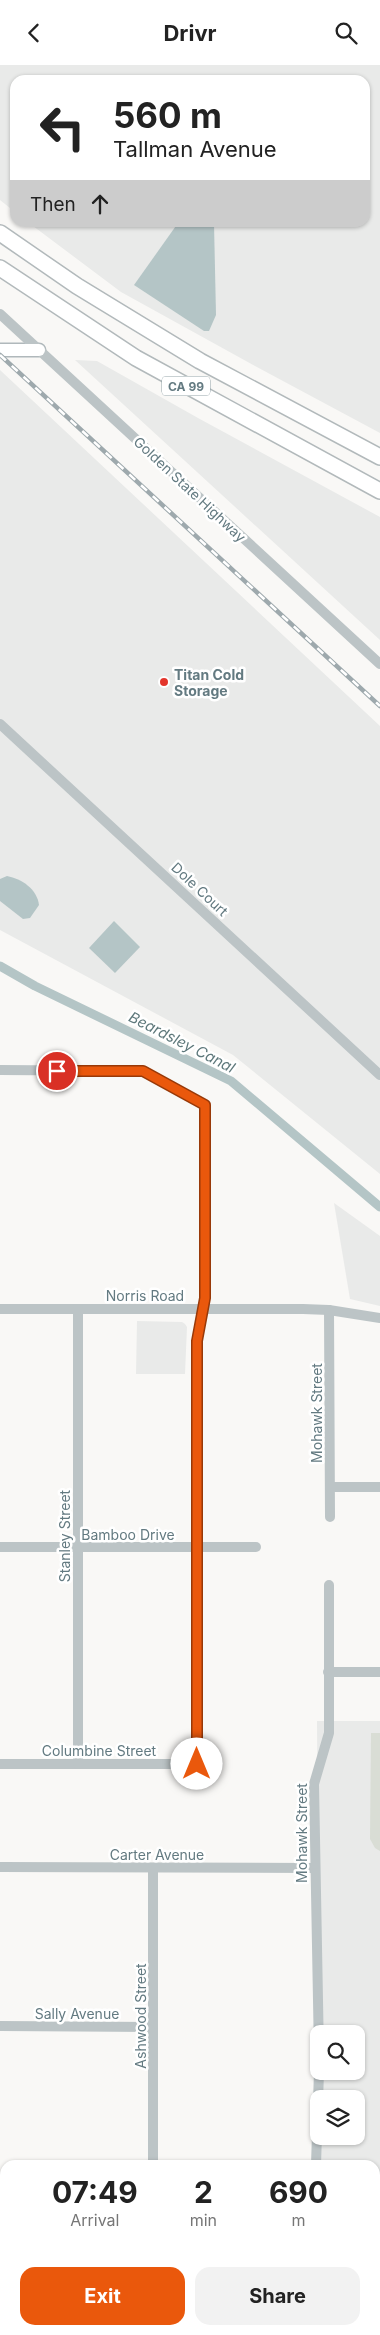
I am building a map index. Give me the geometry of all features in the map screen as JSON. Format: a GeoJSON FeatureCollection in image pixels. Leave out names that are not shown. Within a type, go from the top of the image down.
{"type":"FeatureCollection","features":[{"type":"Feature","properties":{"kind":"highway","name":"CA 99"},"geometry":{"type":"LineString","coordinates":[[0,233],[78,286],[200,361],[380,457]]}},
{"type":"Feature","properties":{"kind":"highway","name":"CA 99"},"geometry":{"type":"LineString","coordinates":[[0,269],[136,358],[380,491]]}},
{"type":"Feature","properties":{"kind":"main road"},"geometry":{"type":"LineString","coordinates":[[0,350],[39,350]]}},
{"type":"Feature","properties":{"kind":"street","name":"Golden State Highway"},"geometry":{"type":"LineString","coordinates":[[0,314],[380,664]]}},
{"type":"Feature","properties":{"kind":"street","name":"Dole Court"},"geometry":{"type":"LineString","coordinates":[[0,724],[380,1075]]}},
{"type":"Feature","properties":{"kind":"street"},"geometry":{"type":"LineString","coordinates":[[0,1070],[143,1071],[205,1105],[204,1309],[197,1341],[197,1548]]}},
{"type":"Feature","properties":{"kind":"street","name":"Norris Road"},"geometry":{"type":"LineString","coordinates":[[0,1309],[329,1310],[380,1318]]}},
{"type":"Feature","properties":{"kind":"street","name":"Stanley Street"},"geometry":{"type":"LineString","coordinates":[[78,1309],[78,1764]]}},
{"type":"Feature","properties":{"kind":"street","name":"Mohawk Street"},"geometry":{"type":"LineString","coordinates":[[329,1310],[330,1517]]}},
{"type":"Feature","properties":{"kind":"street"},"geometry":{"type":"LineString","coordinates":[[330,1487],[380,1487]]}},
{"type":"Feature","properties":{"kind":"street","name":"Bamboo Drive"},"geometry":{"type":"LineString","coordinates":[[0,1547],[256,1547]]}},
{"type":"Feature","properties":{"kind":"street","name":"Columbine Street"},"geometry":{"type":"LineString","coordinates":[[0,1764],[197,1764],[197,1548]]}},
{"type":"Feature","properties":{"kind":"street","name":"Mohawk Street"},"geometry":{"type":"LineString","coordinates":[[318,2025],[314,1784],[329,1733],[329,1585]]}},
{"type":"Feature","properties":{"kind":"street"},"geometry":{"type":"LineString","coordinates":[[328,1672],[380,1672]]}},
{"type":"Feature","properties":{"kind":"street","name":"Carter Avenue"},"geometry":{"type":"LineString","coordinates":[[0,1867],[314,1868]]}},
{"type":"Feature","properties":{"kind":"street","name":"Ashwood Street"},"geometry":{"type":"LineString","coordinates":[[153,1868],[153,2160]]}},
{"type":"Feature","properties":{"kind":"street","name":"Sally Avenue"},"geometry":{"type":"LineString","coordinates":[[0,2026],[154,2027]]}},
{"type":"Feature","properties":{"kind":"street"},"geometry":{"type":"LineString","coordinates":[[316,2160],[319,2080]]}},
{"type":"Feature","properties":{"kind":"shaded area"},"geometry":{"type":"Polygon","coordinates":[[[0,65],[380,65],[380,433],[121,292],[34,227],[370,227],[370,75],[10,75],[10,208],[0,200],[0,65]]]}},
{"type":"Feature","properties":{"kind":"shaded area"},"geometry":{"type":"Polygon","coordinates":[[[175,227],[214,227],[216,315],[209,331],[204,331],[134,285],[175,227]]]}},
{"type":"Feature","properties":{"kind":"shaded area"},"geometry":{"type":"Polygon","coordinates":[[[75,360],[97,361],[380,517],[380,640],[75,360]]]}},
{"type":"Feature","properties":{"kind":"shaded area"},"geometry":{"type":"Polygon","coordinates":[[[0,370],[380,726],[380,1174],[233,1055],[0,930],[0,370]]]}},
{"type":"Feature","properties":{"kind":"shaded area"},"geometry":{"type":"Polygon","coordinates":[[[7,876],[23,882],[38,899],[39,905],[30,918],[23,919],[0,901],[0,879],[7,876]]]}},
{"type":"Feature","properties":{"kind":"shaded area"},"geometry":{"type":"Polygon","coordinates":[[[114,921],[140,947],[115,973],[89,948],[114,921]]]}},
{"type":"Feature","properties":{"kind":"shaded area"},"geometry":{"type":"Polygon","coordinates":[[[334,1203],[380,1236],[380,1306],[350,1299],[334,1203]]]}},
{"type":"Feature","properties":{"kind":"shaded area"},"geometry":{"type":"Polygon","coordinates":[[[137,1321],[182,1322],[185,1324],[187,1327],[185,1374],[136,1374],[137,1321]]]}},
{"type":"Feature","properties":{"kind":"shaded area"},"geometry":{"type":"Polygon","coordinates":[[[317,1721],[380,1721],[380,2160],[320,2160],[319,2145],[365,2145],[365,2090],[319,2090],[319,2080],[365,2080],[365,2025],[319,2025],[317,1721]]]}},
{"type":"Feature","properties":{"kind":"shaded area"},"geometry":{"type":"Polygon","coordinates":[[[371,1733],[380,1733],[380,1851],[375,1848],[370,1839],[371,1733]]]}},
{"type":"Feature","properties":{"kind":"waterway","name":"Beardsley Canal"},"geometry":{"type":"LineString","coordinates":[[0,966],[35,986],[231,1081],[380,1207]]}},
{"type":"Feature","properties":{"kind":"railway"},"geometry":{"type":"LineString","coordinates":[[0,355],[380,706]]}},
{"type":"Feature","properties":{"kind":"place","name":"Titan Cold Storage"},"geometry":{"type":"Point","coordinates":[164,682]}},
{"type":"Feature","properties":{"kind":"route"},"geometry":{"type":"LineString","coordinates":[[57,1071],[143,1071],[205,1105],[205,1298],[197,1341],[197,1764]]}}]}
